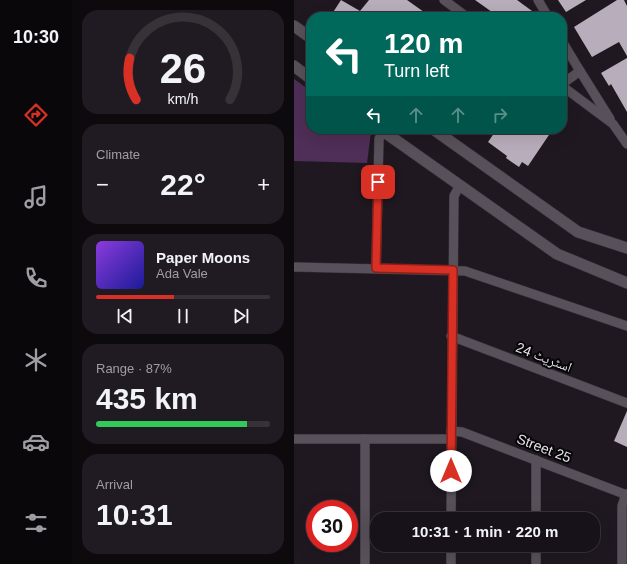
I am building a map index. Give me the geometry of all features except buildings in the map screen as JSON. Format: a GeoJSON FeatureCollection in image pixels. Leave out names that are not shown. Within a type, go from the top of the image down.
{"type":"FeatureCollection","features":[{"type":"Feature","properties":{"kind":"street"},"geometry":{"type":"LineString","coordinates":[[444,0],[460,12]]}},
{"type":"Feature","properties":{"kind":"street"},"geometry":{"type":"LineString","coordinates":[[538,0],[545,12]]}},
{"type":"Feature","properties":{"kind":"street"},"geometry":{"type":"LineString","coordinates":[[294,26],[306,34]]}},
{"type":"Feature","properties":{"kind":"street"},"geometry":{"type":"LineString","coordinates":[[567,49],[627,144]]}},
{"type":"Feature","properties":{"kind":"street"},"geometry":{"type":"LineString","coordinates":[[294,66],[306,75]]}},
{"type":"Feature","properties":{"kind":"street"},"geometry":{"type":"LineString","coordinates":[[567,81],[580,71]]}},
{"type":"Feature","properties":{"kind":"street"},"geometry":{"type":"LineString","coordinates":[[567,89],[613,124]]}},
{"type":"Feature","properties":{"kind":"street"},"geometry":{"type":"LineString","coordinates":[[376,268],[379,139],[381,134]]}},
{"type":"Feature","properties":{"kind":"street"},"geometry":{"type":"LineString","coordinates":[[388,134],[557,254],[627,283]]}},
{"type":"Feature","properties":{"kind":"street"},"geometry":{"type":"LineString","coordinates":[[440,134],[578,232],[627,248]]}},
{"type":"Feature","properties":{"kind":"street"},"geometry":{"type":"LineString","coordinates":[[451,512],[451,336],[454,196],[460,185]]}},
{"type":"Feature","properties":{"kind":"street"},"geometry":{"type":"LineString","coordinates":[[294,267],[465,271],[627,326]]}},
{"type":"Feature","properties":{"kind":"street","name":"اسٹریٹ 24"},"geometry":{"type":"LineString","coordinates":[[451,336],[627,403]]}},
{"type":"Feature","properties":{"kind":"street","name":"Street 25"},"geometry":{"type":"LineString","coordinates":[[294,439],[365,439],[451,435],[462,432],[626,494]]}},
{"type":"Feature","properties":{"kind":"street"},"geometry":{"type":"LineString","coordinates":[[365,439],[365,564]]}},
{"type":"Feature","properties":{"kind":"street"},"geometry":{"type":"LineString","coordinates":[[536,460],[536,512]]}},
{"type":"Feature","properties":{"kind":"street"},"geometry":{"type":"LineString","coordinates":[[622,564],[622,506],[626,494]]}},
{"type":"Feature","properties":{"kind":"street"},"geometry":{"type":"LineString","coordinates":[[451,552],[451,564]]}},
{"type":"Feature","properties":{"kind":"street"},"geometry":{"type":"LineString","coordinates":[[536,552],[536,564]]}},
{"type":"Feature","properties":{"kind":"shaded area"},"geometry":{"type":"Polygon","coordinates":[[[294,79],[306,87],[306,134],[371,134],[367,163],[294,161],[294,79]]]}},
{"type":"Feature","properties":{"kind":"route"},"geometry":{"type":"LineString","coordinates":[[378,182],[376,268],[453,270],[451,336],[451,471]]}}]}
